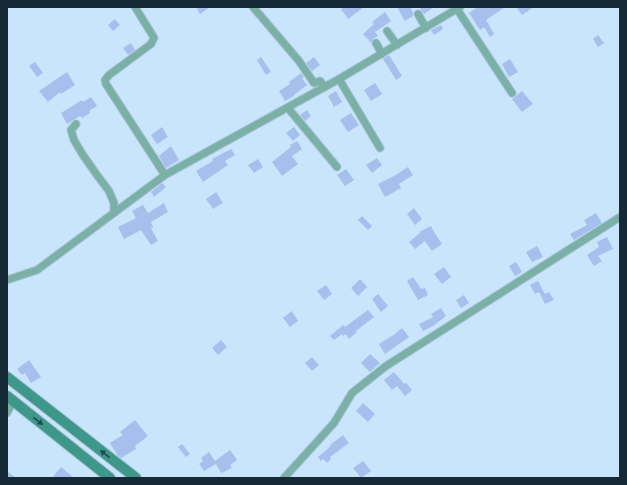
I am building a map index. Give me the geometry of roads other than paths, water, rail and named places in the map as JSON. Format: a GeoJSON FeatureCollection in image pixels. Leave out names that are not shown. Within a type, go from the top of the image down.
{"type":"FeatureCollection","features":[{"type":"Feature","properties":{"kind":"main road"},"geometry":{"type":"LineString","coordinates":[[7,377],[136,478]]}},
{"type":"Feature","properties":{"kind":"main road"},"geometry":{"type":"LineString","coordinates":[[10,399],[110,478]]}},
{"type":"Feature","properties":{"kind":"street"},"geometry":{"type":"LineString","coordinates":[[135,7],[153,36],[153,41],[109,75],[105,80],[165,175]]}},
{"type":"Feature","properties":{"kind":"street"},"geometry":{"type":"LineString","coordinates":[[253,7],[298,61],[314,83],[320,81],[325,87]]}},
{"type":"Feature","properties":{"kind":"street"},"geometry":{"type":"LineString","coordinates":[[7,280],[37,270],[165,175],[340,79],[459,8],[512,93]]}},
{"type":"Feature","properties":{"kind":"street"},"geometry":{"type":"LineString","coordinates":[[418,14],[426,28]]}},
{"type":"Feature","properties":{"kind":"street"},"geometry":{"type":"LineString","coordinates":[[387,31],[397,45]]}},
{"type":"Feature","properties":{"kind":"street"},"geometry":{"type":"LineString","coordinates":[[376,43],[382,54]]}},
{"type":"Feature","properties":{"kind":"street"},"geometry":{"type":"LineString","coordinates":[[340,79],[380,148]]}},
{"type":"Feature","properties":{"kind":"street"},"geometry":{"type":"LineString","coordinates":[[288,108],[337,166]]}},
{"type":"Feature","properties":{"kind":"street"},"geometry":{"type":"LineString","coordinates":[[76,124],[71,130],[74,140],[97,175],[110,191],[114,203],[114,213]]}},
{"type":"Feature","properties":{"kind":"street"},"geometry":{"type":"LineString","coordinates":[[284,478],[334,423],[352,393],[386,366],[620,217]]}},
{"type":"Feature","properties":{"kind":"street"},"geometry":{"type":"LineString","coordinates":[[7,414],[10,399]]}}]}
